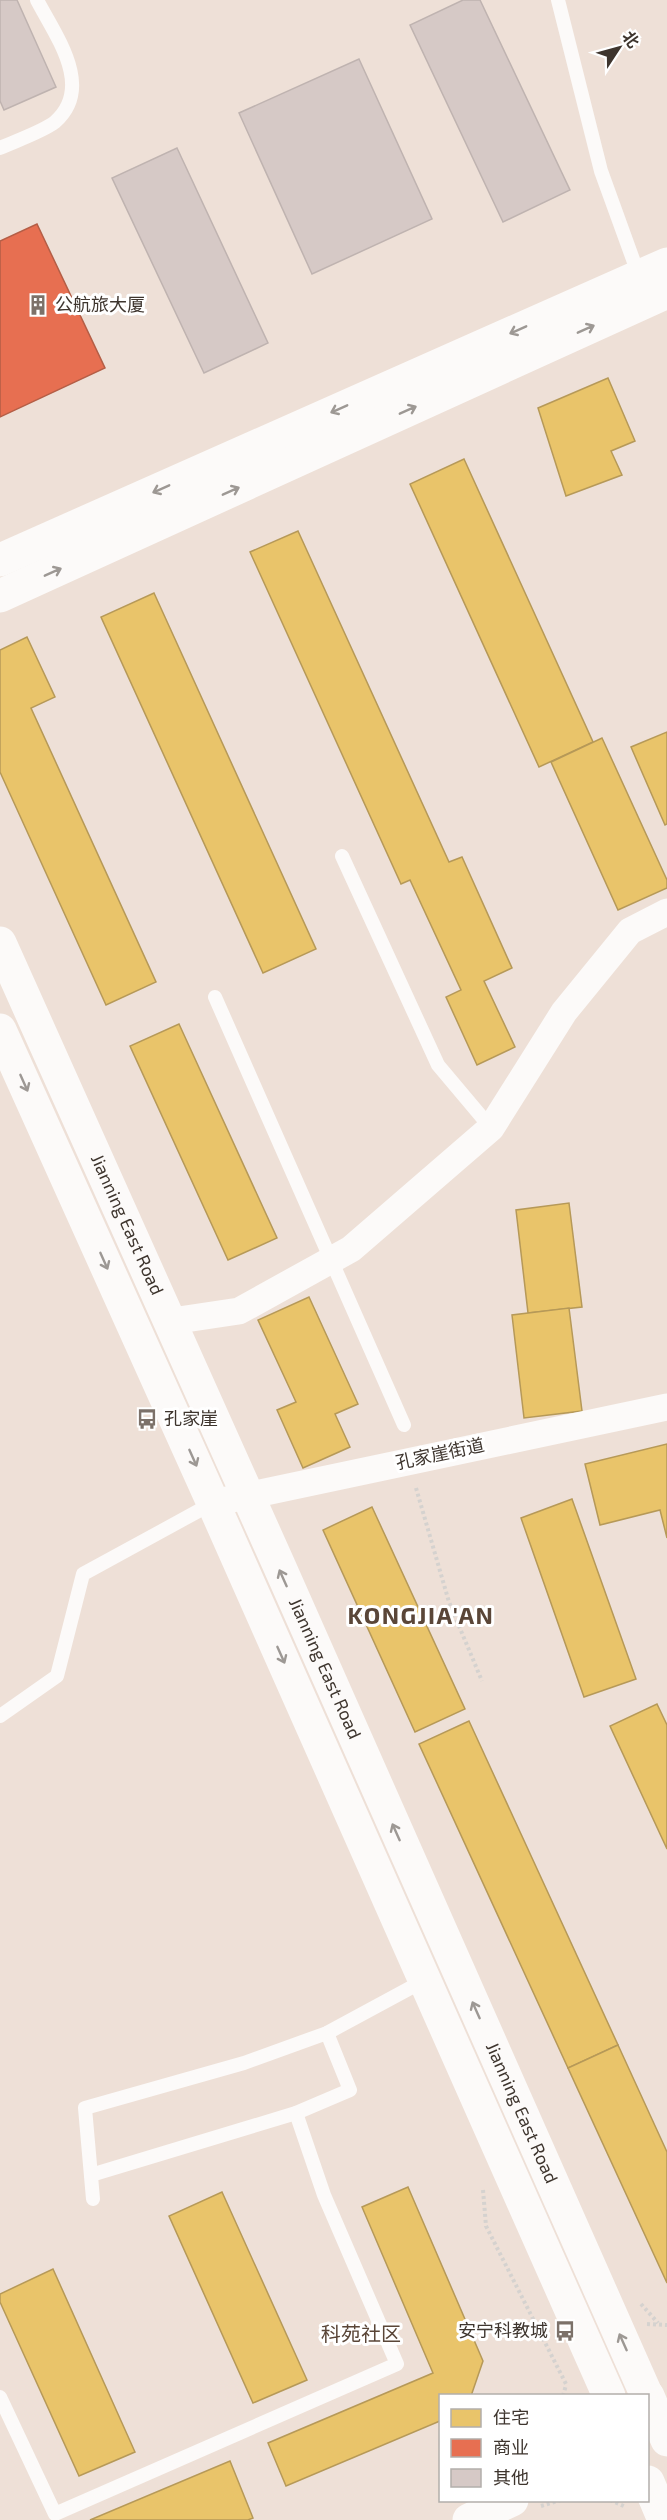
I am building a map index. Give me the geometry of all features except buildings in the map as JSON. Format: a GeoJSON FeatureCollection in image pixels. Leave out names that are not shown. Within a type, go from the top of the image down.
{"type":"FeatureCollection","features":[{"type":"Feature","properties":{"kind":"main road"},"geometry":{"type":"LineString","coordinates":[[0,560],[653,270]]}},
{"type":"Feature","properties":{"kind":"main road"},"geometry":{"type":"LineString","coordinates":[[0,596],[667,292]]}},
{"type":"Feature","properties":{"kind":"main road","name":"Jianning East Road"},"geometry":{"type":"LineString","coordinates":[[0,943],[172,1321],[246,1494],[646,2394]]}},
{"type":"Feature","properties":{"kind":"main road","name":"Jianning East Road"},"geometry":{"type":"LineString","coordinates":[[0,1030],[213,1503],[608,2394]]}},
{"type":"Feature","properties":{"kind":"main road","name":"Jianning East Road"},"geometry":{"type":"LineString","coordinates":[[649,2402],[661,2436]]}},
{"type":"Feature","properties":{"kind":"main road"},"geometry":{"type":"LineString","coordinates":[[649,2484],[664,2520]]}},
{"type":"Feature","properties":{"kind":"main road"},"geometry":{"type":"LineString","coordinates":[[469,2520],[508,2502]]}},
{"type":"Feature","properties":{"kind":"street"},"geometry":{"type":"LineString","coordinates":[[172,1321],[239,1311],[351,1249],[491,1128],[564,1011],[630,931],[667,912]]}},
{"type":"Feature","properties":{"kind":"street","name":"孔家崖街道"},"geometry":{"type":"LineString","coordinates":[[213,1503],[246,1494],[667,1407]]}},
{"type":"Feature","properties":{"kind":"lane"},"geometry":{"type":"LineString","coordinates":[[0,148],[53,123],[63,113],[69,100],[72,80],[68,60],[37,0]]}},
{"type":"Feature","properties":{"kind":"lane"},"geometry":{"type":"LineString","coordinates":[[558,0],[600,171],[653,270]]}},
{"type":"Feature","properties":{"kind":"lane"},"geometry":{"type":"LineString","coordinates":[[342,856],[438,1065],[491,1128]]}},
{"type":"Feature","properties":{"kind":"lane"},"geometry":{"type":"LineString","coordinates":[[215,997],[404,1425]]}},
{"type":"Feature","properties":{"kind":"lane"},"geometry":{"type":"LineString","coordinates":[[0,1716],[57,1676],[83,1574],[213,1503]]}},
{"type":"Feature","properties":{"kind":"lane"},"geometry":{"type":"LineString","coordinates":[[93,2199],[85,2108],[244,2063],[327,2033],[424,1980]]}},
{"type":"Feature","properties":{"kind":"lane"},"geometry":{"type":"LineString","coordinates":[[91,2175],[296,2113],[350,2090],[327,2033]]}},
{"type":"Feature","properties":{"kind":"lane"},"geometry":{"type":"LineString","coordinates":[[0,2397],[55,2514],[397,2364],[324,2195],[296,2113]]}},
{"type":"Feature","properties":{"kind":"path"},"geometry":{"type":"LineString","coordinates":[[408,1461],[448,1602],[482,1681]]}},
{"type":"Feature","properties":{"kind":"path"},"geometry":{"type":"LineString","coordinates":[[486,2226],[566,2384],[564,2394]]}},
{"type":"Feature","properties":{"kind":"place","name":"公航旅大厦"},"geometry":{"type":"Point","coordinates":[38,305]}},
{"type":"Feature","properties":{"kind":"place","name":"孔家崖"},"geometry":{"type":"Point","coordinates":[147,1419]}},
{"type":"Feature","properties":{"kind":"place","name":"安宁科教城"},"geometry":{"type":"Point","coordinates":[565,2331]}},
{"type":"Feature","properties":{"kind":"district","name":"KONGJIA'AN"},"geometry":{"type":"Point","coordinates":[421,1616]}},
{"type":"Feature","properties":{"kind":"district","name":"科苑社区"},"geometry":{"type":"Point","coordinates":[361,2334]}}]}
